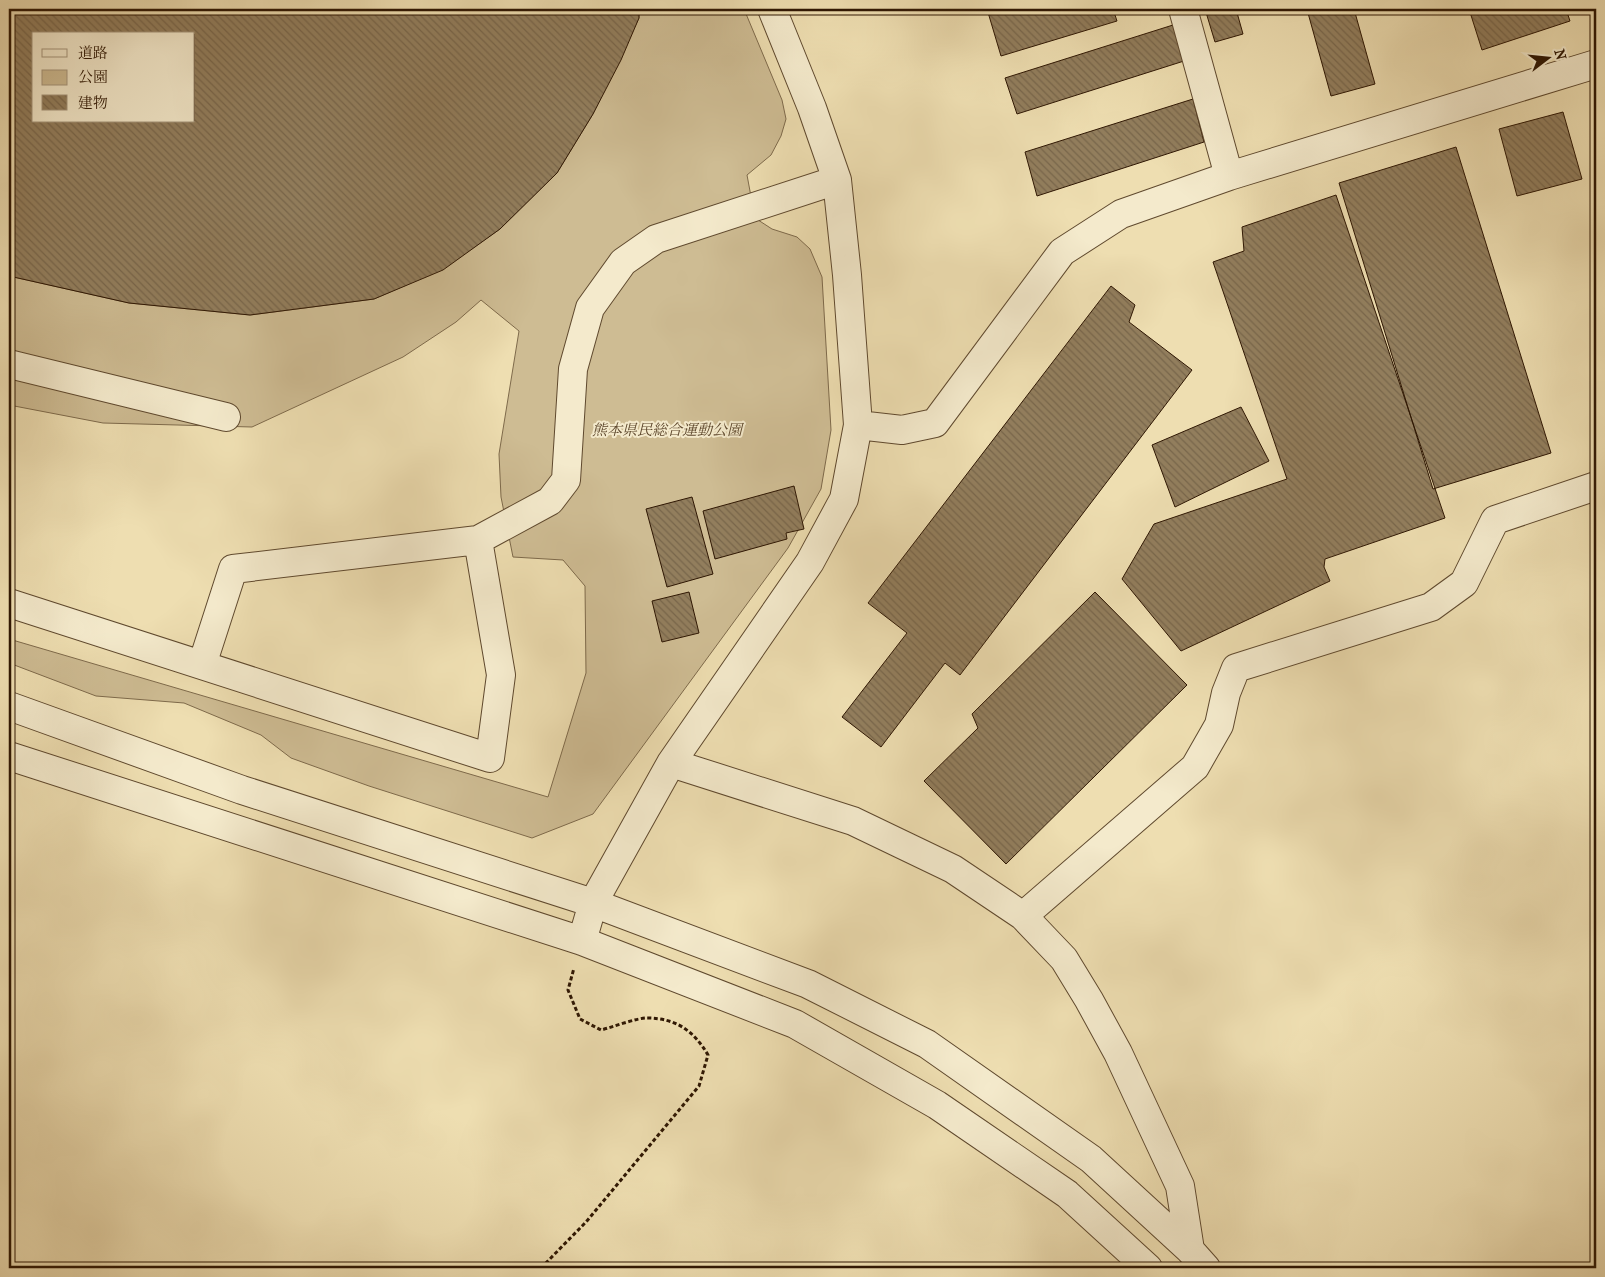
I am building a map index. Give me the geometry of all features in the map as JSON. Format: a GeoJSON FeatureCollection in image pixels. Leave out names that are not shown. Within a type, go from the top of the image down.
{"type":"FeatureCollection","features":[{"type":"Feature","properties":{"kind":"street"},"geometry":{"type":"LineString","coordinates":[[582,941],[593,903],[671,764],[814,554],[844,499],[858,425],[837,180],[812,108],[772,9]]}},
{"type":"Feature","properties":{"kind":"street"},"geometry":{"type":"LineString","coordinates":[[1183,9],[1229,176]]}},
{"type":"Feature","properties":{"kind":"street"},"geometry":{"type":"LineString","coordinates":[[858,425],[902,430],[935,423],[1062,252],[1121,214],[1229,176],[1596,64]]}},
{"type":"Feature","properties":{"kind":"street"},"geometry":{"type":"LineString","coordinates":[[202,665],[233,569],[478,540],[550,501],[566,480],[573,369],[590,308],[623,262],[656,239],[837,180]]}},
{"type":"Feature","properties":{"kind":"street"},"geometry":{"type":"LineString","coordinates":[[9,364],[226,417]]}},
{"type":"Feature","properties":{"kind":"street"},"geometry":{"type":"LineString","coordinates":[[1023,916],[1195,767],[1219,725],[1226,693],[1236,668],[1430,607],[1464,584],[1495,520],[1596,486]]}},
{"type":"Feature","properties":{"kind":"street"},"geometry":{"type":"LineString","coordinates":[[9,603],[490,758],[501,675],[478,540]]}},
{"type":"Feature","properties":{"kind":"street"},"geometry":{"type":"LineString","coordinates":[[9,706],[242,790],[593,903],[808,984],[926,1044],[1090,1159],[1198,1259]]}},
{"type":"Feature","properties":{"kind":"street"},"geometry":{"type":"LineString","coordinates":[[9,756],[582,941],[795,1024],[938,1105],[1067,1194],[1148,1268]]}},
{"type":"Feature","properties":{"kind":"street"},"geometry":{"type":"LineString","coordinates":[[671,764],[854,821],[953,868],[1023,916],[1064,959],[1118,1053],[1180,1186],[1198,1259]]}},
{"type":"Feature","properties":{"kind":"path"},"geometry":{"type":"LineString","coordinates":[[541,1268],[586,1222],[699,1086],[708,1055],[699,1040],[677,1023],[646,1018],[601,1030],[580,1019],[568,990],[582,941]]}},
{"type":"Feature","properties":{"kind":"green space","name":"熊本県民総合運動公園"},"geometry":{"type":"Polygon","coordinates":[[[639,9],[744,9],[782,100],[786,119],[781,136],[771,155],[747,175],[755,218],[772,229],[797,237],[810,249],[822,277],[831,430],[821,489],[788,548],[593,814],[532,838],[369,786],[291,758],[261,735],[184,703],[96,696],[9,663],[9,639],[548,797],[586,673],[585,586],[563,560],[513,557],[501,497],[499,454],[519,331],[481,300],[456,322],[403,357],[252,427],[103,423],[9,405],[9,276],[129,303],[250,315],[374,299],[443,269],[500,229],[557,173],[593,114],[639,18],[639,9]]]}},
{"type":"Feature","properties":{"kind":"building"},"geometry":{"type":"Polygon","coordinates":[[[9,9],[639,9],[639,18],[621,60],[593,114],[557,173],[500,229],[443,270],[374,299],[250,315],[129,303],[9,276],[9,9]]]}},
{"type":"Feature","properties":{"kind":"building"},"geometry":{"type":"Polygon","coordinates":[[[987,9],[1113,9],[1117,21],[1001,56],[987,9]]]}},
{"type":"Feature","properties":{"kind":"building"},"geometry":{"type":"Polygon","coordinates":[[[1205,9],[1236,9],[1243,34],[1215,42],[1205,9]]]}},
{"type":"Feature","properties":{"kind":"building"},"geometry":{"type":"Polygon","coordinates":[[[1322,9],[1354,9],[1375,84],[1331,96],[1308,13],[1322,9]]]}},
{"type":"Feature","properties":{"kind":"building"},"geometry":{"type":"Polygon","coordinates":[[[1469,9],[1566,9],[1570,21],[1482,50],[1469,9]]]}},
{"type":"Feature","properties":{"kind":"building"},"geometry":{"type":"Polygon","coordinates":[[[1173,25],[1184,61],[1017,114],[1005,78],[1173,25]]]}},
{"type":"Feature","properties":{"kind":"building"},"geometry":{"type":"Polygon","coordinates":[[[1193,99],[1204,142],[1037,196],[1025,152],[1193,99]]]}},
{"type":"Feature","properties":{"kind":"building"},"geometry":{"type":"Polygon","coordinates":[[[1563,112],[1582,179],[1517,196],[1499,129],[1563,112]]]}},
{"type":"Feature","properties":{"kind":"building"},"geometry":{"type":"Polygon","coordinates":[[[1456,147],[1551,453],[1433,489],[1339,183],[1456,147]]]}},
{"type":"Feature","properties":{"kind":"building"},"geometry":{"type":"Polygon","coordinates":[[[1336,195],[1445,518],[1325,559],[1324,567],[1330,581],[1181,651],[1122,579],[1154,524],[1287,479],[1213,262],[1244,251],[1242,227],[1336,195]]]}},
{"type":"Feature","properties":{"kind":"building"},"geometry":{"type":"Polygon","coordinates":[[[1111,286],[1135,305],[1129,322],[1192,370],[960,675],[945,663],[881,747],[842,717],[907,633],[868,603],[1111,286]]]}},
{"type":"Feature","properties":{"kind":"building"},"geometry":{"type":"Polygon","coordinates":[[[1241,407],[1269,461],[1175,507],[1152,445],[1241,407]]]}},
{"type":"Feature","properties":{"kind":"building"},"geometry":{"type":"Polygon","coordinates":[[[794,486],[804,529],[786,533],[787,539],[715,559],[703,511],[794,486]]]}},
{"type":"Feature","properties":{"kind":"building"},"geometry":{"type":"Polygon","coordinates":[[[692,497],[713,574],[667,587],[646,509],[692,497]]]}},
{"type":"Feature","properties":{"kind":"building"},"geometry":{"type":"Polygon","coordinates":[[[689,592],[699,633],[662,642],[652,601],[689,592]]]}},
{"type":"Feature","properties":{"kind":"building"},"geometry":{"type":"Polygon","coordinates":[[[1095,592],[1187,685],[1006,864],[924,781],[978,728],[972,714],[1095,592]]]}}]}
